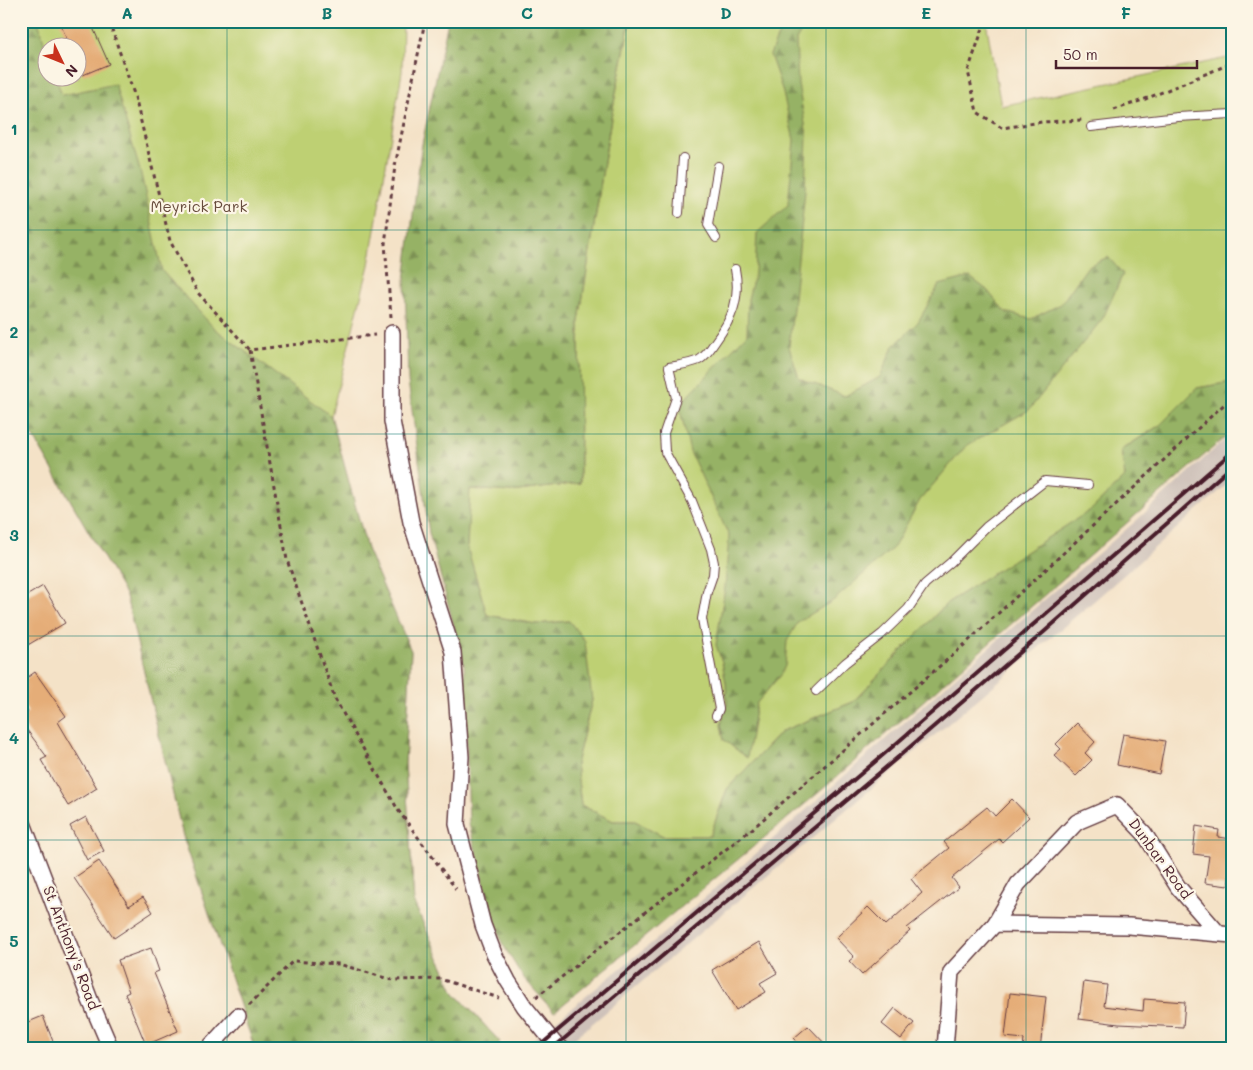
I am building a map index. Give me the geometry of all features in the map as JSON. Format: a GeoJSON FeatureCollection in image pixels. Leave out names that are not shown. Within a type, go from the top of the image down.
{"type":"FeatureCollection","features":[{"type":"Feature","properties":{"kind":"street"},"geometry":{"type":"LineString","coordinates":[[392,333],[392,421],[411,522],[453,652],[461,756],[457,824],[483,926],[494,954],[524,1006],[554,1043],[562,1049]]}},
{"type":"Feature","properties":{"kind":"street","name":"Dunbar Road"},"geometry":{"type":"LineString","coordinates":[[945,1049],[951,972],[995,924],[1018,884],[1078,822],[1117,805],[1144,833],[1178,887],[1225,934]]}},
{"type":"Feature","properties":{"kind":"street","name":"St Anthony's Road"},"geometry":{"type":"LineString","coordinates":[[21,818],[90,1000],[111,1049]]}},
{"type":"Feature","properties":{"kind":"street","name":"Dunbar Road"},"geometry":{"type":"LineString","coordinates":[[995,924],[1129,926],[1225,934]]}},
{"type":"Feature","properties":{"kind":"street"},"geometry":{"type":"LineString","coordinates":[[208,1049],[238,1016]]}},
{"type":"Feature","properties":{"kind":"lane"},"geometry":{"type":"LineString","coordinates":[[1091,127],[1178,117],[1232,114]]}},
{"type":"Feature","properties":{"kind":"lane"},"geometry":{"type":"LineString","coordinates":[[679,213],[683,158]]}},
{"type":"Feature","properties":{"kind":"lane"},"geometry":{"type":"LineString","coordinates":[[716,238],[708,225],[718,166]]}},
{"type":"Feature","properties":{"kind":"lane"},"geometry":{"type":"LineString","coordinates":[[716,716],[719,709],[702,619],[707,592],[713,575],[712,549],[699,516],[665,452],[663,443],[664,433],[676,398],[669,366],[700,360],[730,322],[738,282],[735,269]]}},
{"type":"Feature","properties":{"kind":"lane"},"geometry":{"type":"LineString","coordinates":[[816,691],[845,663],[882,634],[908,610],[926,584],[986,527],[1045,481],[1088,485]]}},
{"type":"Feature","properties":{"kind":"path"},"geometry":{"type":"LineString","coordinates":[[108,21],[135,97],[170,241],[198,293],[250,350],[287,560],[335,699],[398,810],[460,895]]}},
{"type":"Feature","properties":{"kind":"path"},"geometry":{"type":"LineString","coordinates":[[250,350],[392,333],[385,244],[395,166],[425,21]]}},
{"type":"Feature","properties":{"kind":"path"},"geometry":{"type":"LineString","coordinates":[[983,21],[983,28],[968,71],[976,112],[1002,128],[1042,122],[1082,120],[1091,117]]}},
{"type":"Feature","properties":{"kind":"path"},"geometry":{"type":"LineString","coordinates":[[1108,112],[1143,100],[1232,63]]}},
{"type":"Feature","properties":{"kind":"path"},"geometry":{"type":"LineString","coordinates":[[238,1016],[293,961],[339,964],[392,980],[440,979],[524,1006],[752,829],[964,645],[1232,397]]}},
{"type":"Feature","properties":{"kind":"shaded area"},"geometry":{"type":"Polygon","coordinates":[[[1232,433],[1232,480],[1094,601],[562,1049],[521,1049],[658,938],[796,819],[961,672],[1137,520],[1232,433]]]}},
{"type":"Feature","properties":{"kind":"green space","name":"Meyrick Park"},"geometry":{"type":"Polygon","coordinates":[[[21,21],[403,21],[402,72],[369,265],[331,416],[367,549],[411,651],[405,764],[414,903],[455,993],[500,1042],[492,1049],[255,1049],[183,836],[126,596],[21,415],[21,21]]]}},
{"type":"Feature","properties":{"kind":"green space","name":"Meyrick Park"},"geometry":{"type":"Polygon","coordinates":[[[21,21],[38,21],[43,38],[38,38],[38,88],[60,88],[62,95],[115,84],[141,174],[162,271],[214,328],[331,416],[367,549],[411,651],[405,764],[414,903],[455,993],[500,1042],[492,1049],[255,1049],[183,836],[126,596],[21,415],[21,21]]]}},
{"type":"Feature","properties":{"kind":"green space"},"geometry":{"type":"Polygon","coordinates":[[[448,21],[630,21],[611,118],[579,321],[580,483],[511,492],[470,489],[467,547],[487,615],[536,624],[569,621],[585,641],[592,700],[576,764],[581,805],[613,821],[635,821],[663,836],[710,836],[727,789],[782,731],[853,702],[947,603],[1092,509],[1125,477],[1121,450],[1160,425],[1197,388],[1232,382],[1232,431],[817,794],[554,1012],[522,976],[502,943],[491,910],[469,824],[464,664],[429,533],[408,381],[405,280],[421,149],[448,21]]]}},
{"type":"Feature","properties":{"kind":"green space"},"geometry":{"type":"Polygon","coordinates":[[[630,21],[986,21],[1001,106],[1232,57],[1232,382],[1197,388],[1160,425],[1121,450],[1125,477],[1093,509],[947,603],[853,702],[782,731],[727,789],[710,836],[663,836],[635,821],[613,821],[581,805],[576,764],[592,700],[569,621],[536,624],[487,615],[467,548],[469,489],[511,492],[580,483],[579,321],[611,118],[630,21]]]}},
{"type":"Feature","properties":{"kind":"green space"},"geometry":{"type":"Polygon","coordinates":[[[784,21],[807,21],[796,40],[798,84],[807,135],[805,191],[789,347],[799,378],[845,396],[880,377],[893,347],[918,322],[939,285],[970,277],[987,290],[1005,312],[1031,319],[1061,304],[1088,266],[1108,257],[1123,274],[1103,318],[1029,410],[966,446],[920,500],[894,547],[834,600],[798,622],[787,641],[785,666],[781,674],[756,704],[747,758],[724,740],[721,725],[727,705],[726,683],[716,645],[725,587],[729,536],[690,452],[679,405],[747,334],[748,299],[755,272],[757,233],[788,205],[794,140],[782,89],[770,55],[784,21]]]}},
{"type":"Feature","properties":{"kind":"building"},"geometry":{"type":"Polygon","coordinates":[[[59,21],[90,21],[109,64],[88,73],[88,38],[67,38],[59,21]]]}},
{"type":"Feature","properties":{"kind":"building"},"geometry":{"type":"Polygon","coordinates":[[[43,586],[65,623],[21,649],[21,599],[43,586]]]}},
{"type":"Feature","properties":{"kind":"building"},"geometry":{"type":"Polygon","coordinates":[[[35,672],[66,716],[58,722],[97,788],[68,806],[41,760],[47,757],[21,722],[21,717],[28,712],[21,702],[21,682],[35,672]]]}},
{"type":"Feature","properties":{"kind":"building"},"geometry":{"type":"Polygon","coordinates":[[[1077,723],[1095,742],[1085,753],[1092,760],[1076,776],[1054,755],[1061,749],[1056,744],[1077,723]]]}},
{"type":"Feature","properties":{"kind":"building"},"geometry":{"type":"Polygon","coordinates":[[[1123,734],[1165,741],[1159,774],[1117,765],[1123,734]]]}},
{"type":"Feature","properties":{"kind":"building"},"geometry":{"type":"Polygon","coordinates":[[[1012,799],[1029,817],[1002,842],[999,839],[952,878],[959,887],[907,928],[910,931],[862,975],[849,961],[854,957],[836,938],[868,907],[886,925],[922,893],[911,879],[949,848],[944,842],[987,807],[995,816],[1012,799]]]}},
{"type":"Feature","properties":{"kind":"building"},"geometry":{"type":"Polygon","coordinates":[[[86,817],[104,851],[87,860],[70,826],[86,817]]]}},
{"type":"Feature","properties":{"kind":"building"},"geometry":{"type":"Polygon","coordinates":[[[1196,826],[1219,830],[1218,837],[1232,839],[1232,857],[1228,886],[1205,883],[1209,856],[1193,854],[1196,826]]]}},
{"type":"Feature","properties":{"kind":"building"},"geometry":{"type":"Polygon","coordinates":[[[99,861],[129,906],[143,897],[153,912],[114,938],[74,878],[99,861]]]}},
{"type":"Feature","properties":{"kind":"building"},"geometry":{"type":"Polygon","coordinates":[[[759,942],[777,973],[760,983],[766,992],[736,1010],[712,970],[759,942]]]}},
{"type":"Feature","properties":{"kind":"building"},"geometry":{"type":"Polygon","coordinates":[[[151,948],[159,971],[154,973],[178,1031],[146,1045],[125,994],[129,992],[118,960],[151,948]]]}},
{"type":"Feature","properties":{"kind":"building"},"geometry":{"type":"Polygon","coordinates":[[[1084,982],[1107,985],[1104,1006],[1143,1011],[1144,999],[1185,1002],[1183,1027],[1119,1024],[1079,1019],[1084,982]]]}},
{"type":"Feature","properties":{"kind":"building"},"geometry":{"type":"Polygon","coordinates":[[[1010,993],[1046,997],[1040,1049],[1023,1049],[1024,1039],[1005,1037],[1010,993]]]}},
{"type":"Feature","properties":{"kind":"building"},"geometry":{"type":"Polygon","coordinates":[[[895,1008],[914,1023],[901,1039],[882,1024],[895,1008]]]}},
{"type":"Feature","properties":{"kind":"building"},"geometry":{"type":"Polygon","coordinates":[[[43,1016],[56,1049],[21,1049],[21,1025],[43,1016]]]}},
{"type":"Feature","properties":{"kind":"building"},"geometry":{"type":"Polygon","coordinates":[[[808,1026],[830,1049],[804,1049],[794,1038],[808,1026]]]}},
{"type":"Feature","properties":{"kind":"railway"},"geometry":{"type":"LineString","coordinates":[[536,1049],[883,755],[1232,452]]}},
{"type":"Feature","properties":{"kind":"railway"},"geometry":{"type":"LineString","coordinates":[[552,1049],[1044,632],[1232,466]]}}]}
